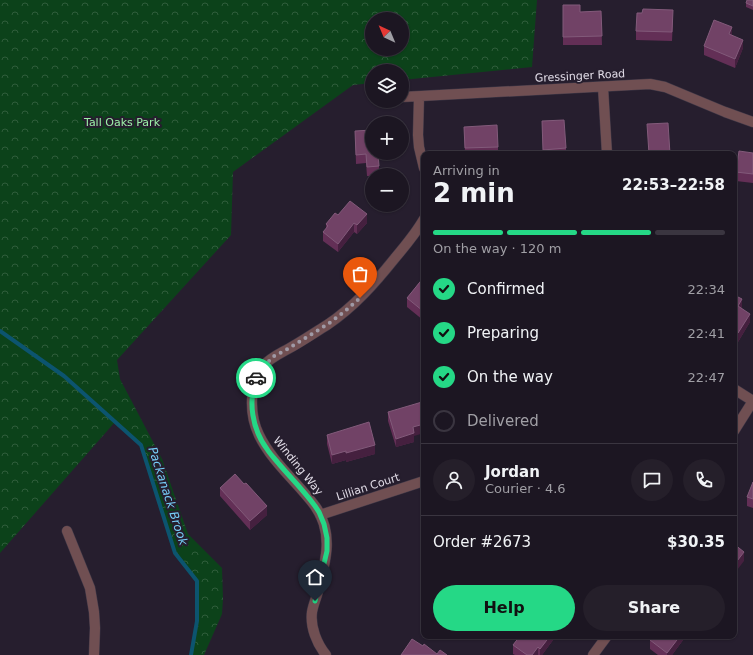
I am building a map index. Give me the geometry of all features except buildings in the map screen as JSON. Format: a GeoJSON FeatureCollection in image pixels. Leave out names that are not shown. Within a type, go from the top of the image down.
{"type":"FeatureCollection","features":[{"type":"Feature","properties":{"kind":"street","name":"Gressinger Road"},"geometry":{"type":"LineString","coordinates":[[409,97],[650,84],[664,87],[753,122]]}},
{"type":"Feature","properties":{"kind":"street"},"geometry":{"type":"LineString","coordinates":[[603,87],[606,151]]}},
{"type":"Feature","properties":{"kind":"street"},"geometry":{"type":"LineString","coordinates":[[419,96],[418,135],[421,152]]}},
{"type":"Feature","properties":{"kind":"street","name":"Winding Way"},"geometry":{"type":"LineString","coordinates":[[326,655],[317,640],[313,626],[312,613],[327,551],[327,538],[324,524],[313,503],[267,449],[258,434],[252,402],[254,387],[264,366],[274,356],[328,324],[360,298],[374,284],[421,224]]}},
{"type":"Feature","properties":{"kind":"street"},"geometry":{"type":"LineString","coordinates":[[737,391],[753,401],[737,426]]}},
{"type":"Feature","properties":{"kind":"street","name":"Lillian Court"},"geometry":{"type":"LineString","coordinates":[[320,515],[421,482]]}},
{"type":"Feature","properties":{"kind":"street"},"geometry":{"type":"LineString","coordinates":[[67,531],[90,588],[95,628],[94,655]]}},
{"type":"Feature","properties":{"kind":"street"},"geometry":{"type":"LineString","coordinates":[[593,655],[605,639]]}},
{"type":"Feature","properties":{"kind":"green space","name":"Tall Oaks Park"},"geometry":{"type":"Polygon","coordinates":[[[0,0],[537,0],[532,67],[409,79],[409,64],[365,64],[365,84],[353,85],[233,172],[231,235],[117,360],[120,379],[162,459],[188,534],[222,568],[222,614],[204,655],[191,655],[197,621],[197,582],[175,553],[141,445],[115,422],[0,553],[0,0]]]}},
{"type":"Feature","properties":{"kind":"waterway","name":"Packanack Brook"},"geometry":{"type":"LineString","coordinates":[[0,331],[64,376],[141,445],[175,553],[197,581],[197,621],[191,655]]}},
{"type":"Feature","properties":{"kind":"way so far"},"geometry":{"type":"LineString","coordinates":[[256,378],[264,366],[274,356],[328,324],[360,298]]}},
{"type":"Feature","properties":{"kind":"route"},"geometry":{"type":"LineString","coordinates":[[256,378],[252,402],[258,434],[267,449],[313,503],[324,524],[327,538],[327,551],[315,601]]}}]}
